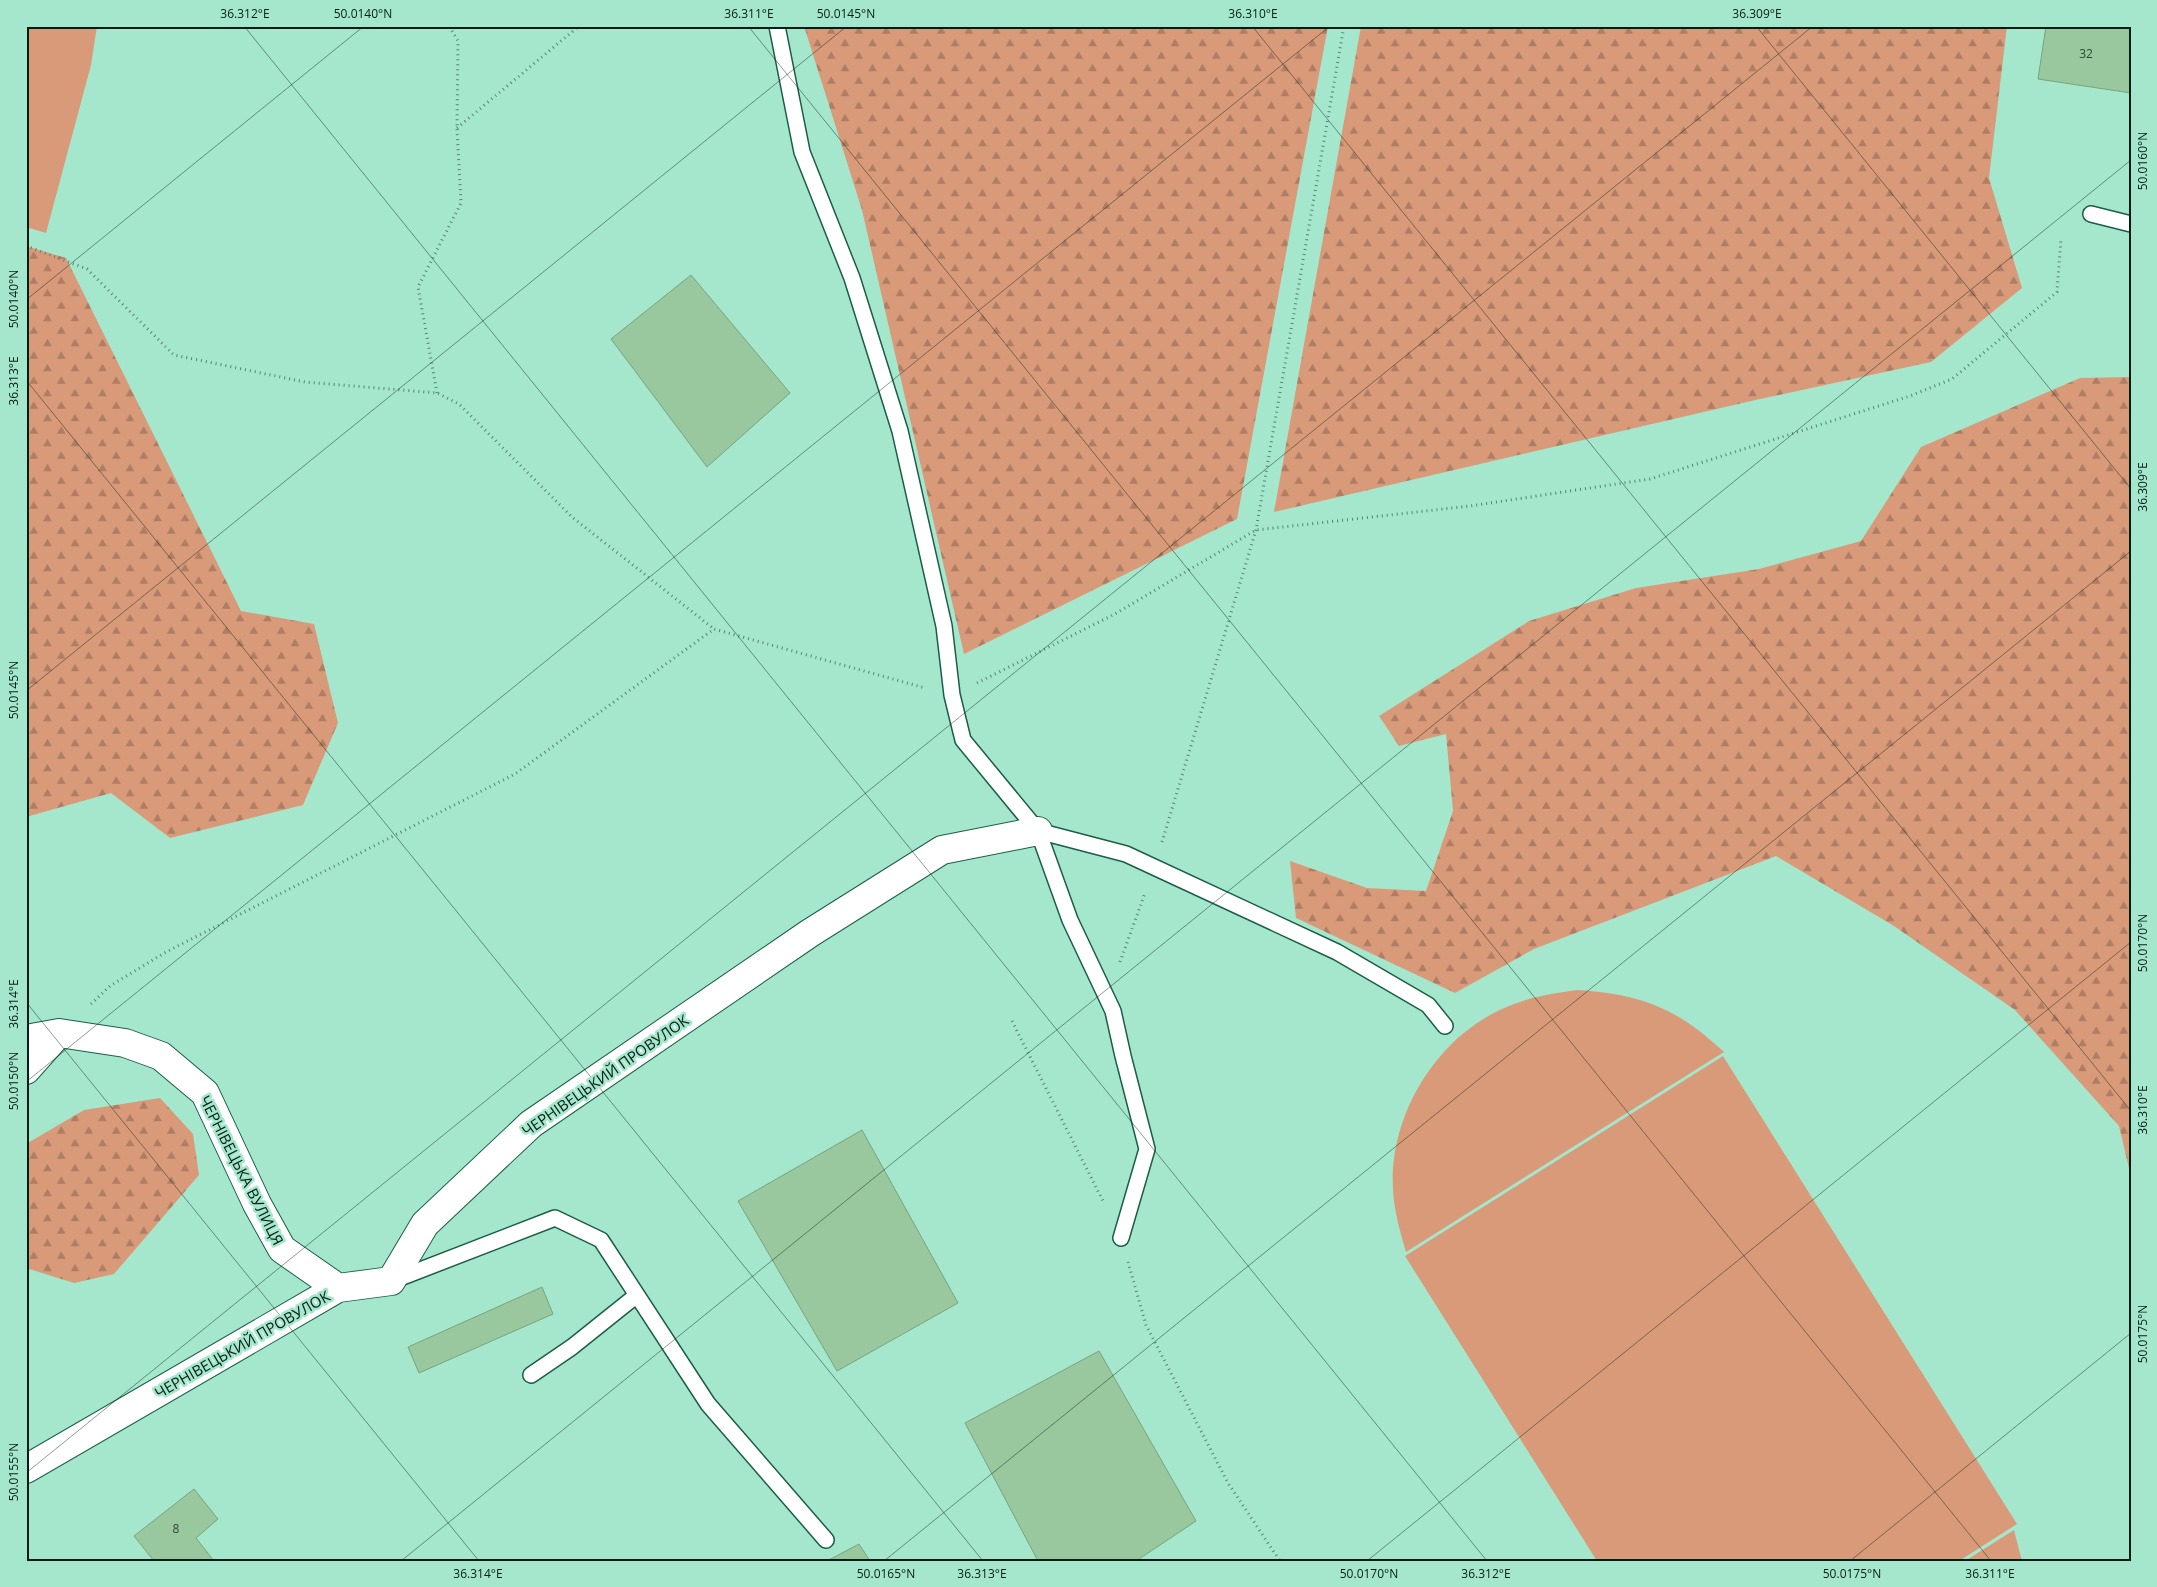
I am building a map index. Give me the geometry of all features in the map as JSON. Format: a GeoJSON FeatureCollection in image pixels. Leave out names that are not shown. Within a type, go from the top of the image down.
{"type":"FeatureCollection","features":[{"type":"Feature","properties":{"kind":"street","name":"ЧЕРНІВЕЦЬКИЙ ПРОВУЛОК"},"geometry":{"type":"LineString","coordinates":[[26,1469],[338,1288],[391,1281],[426,1224],[531,1124],[810,932],[942,850],[1038,830]]}},
{"type":"Feature","properties":{"kind":"street","name":"ЧЕРНІВЕЦЬКА ВУЛИЦЯ"},"geometry":{"type":"LineString","coordinates":[[26,1039],[59,1033],[125,1043],[161,1056],[205,1093],[257,1204],[282,1249],[338,1288]]}},
{"type":"Feature","properties":{"kind":"street"},"geometry":{"type":"LineString","coordinates":[[26,1070],[59,1033]]}},
{"type":"Feature","properties":{"kind":"lane"},"geometry":{"type":"LineString","coordinates":[[777,26],[802,152],[852,278],[900,431],[944,626],[952,695],[963,740],[1038,830],[1070,920],[1113,1011],[1147,1149],[1122,1238]]}},
{"type":"Feature","properties":{"kind":"lane"},"geometry":{"type":"LineString","coordinates":[[2091,214],[2131,224]]}},
{"type":"Feature","properties":{"kind":"lane"},"geometry":{"type":"LineString","coordinates":[[1038,830],[1126,854],[1337,952],[1428,1005],[1444,1026]]}},
{"type":"Feature","properties":{"kind":"lane"},"geometry":{"type":"LineString","coordinates":[[391,1281],[555,1218],[601,1240],[708,1404],[826,1540]]}},
{"type":"Feature","properties":{"kind":"lane"},"geometry":{"type":"LineString","coordinates":[[531,1374],[572,1348],[636,1295]]}},
{"type":"Feature","properties":{"kind":"path"},"geometry":{"type":"LineString","coordinates":[[437,393],[418,287],[461,203],[457,129],[458,41],[449,26]]}},
{"type":"Feature","properties":{"kind":"path"},"geometry":{"type":"LineString","coordinates":[[457,129],[579,26]]}},
{"type":"Feature","properties":{"kind":"path"},"geometry":{"type":"LineString","coordinates":[[1107,997],[1155,867],[1256,530],[1344,26]]}},
{"type":"Feature","properties":{"kind":"path"},"geometry":{"type":"LineString","coordinates":[[26,246],[87,269],[174,355],[305,382],[437,393],[458,404],[572,517],[714,629],[952,695],[1115,614],[1256,530],[1470,506],[1650,479],[1910,396],[1952,379],[2057,292],[2061,239]]}},
{"type":"Feature","properties":{"kind":"path"},"geometry":{"type":"LineString","coordinates":[[59,1033],[110,986],[166,952],[515,774],[714,629]]}},
{"type":"Feature","properties":{"kind":"path"},"geometry":{"type":"LineString","coordinates":[[1012,1021],[1122,1238],[1146,1324],[1228,1483],[1280,1561]]}},
{"type":"Feature","properties":{"kind":"green space"},"geometry":{"type":"Polygon","coordinates":[[[26,26],[97,26],[91,65],[46,233],[26,227],[26,26]]]}},
{"type":"Feature","properties":{"kind":"green space"},"geometry":{"type":"Polygon","coordinates":[[[804,26],[1328,26],[1237,519],[964,654],[862,210],[804,26]]]}},
{"type":"Feature","properties":{"kind":"green space"},"geometry":{"type":"Polygon","coordinates":[[[1361,26],[2007,26],[1989,178],[2022,288],[1931,362],[1751,401],[1274,512],[1361,26]]]}},
{"type":"Feature","properties":{"kind":"green space"},"geometry":{"type":"Polygon","coordinates":[[[26,246],[66,258],[241,611],[314,624],[338,723],[303,805],[170,838],[111,793],[26,817],[26,246]]]}},
{"type":"Feature","properties":{"kind":"green space"},"geometry":{"type":"Polygon","coordinates":[[[2131,377],[2131,1177],[2119,1126],[2015,1010],[1894,926],[1776,856],[1534,949],[1455,993],[1296,918],[1290,861],[1367,888],[1426,891],[1453,811],[1446,734],[1399,746],[1379,716],[1529,621],[1636,588],[1759,569],[1861,541],[1921,447],[2080,378],[2131,377]]]}},
{"type":"Feature","properties":{"kind":"green space"},"geometry":{"type":"Polygon","coordinates":[[[1577,990],[1620,995],[1657,1006],[1690,1024],[1724,1052],[1406,1252],[1395,1205],[1393,1189],[1394,1160],[1400,1131],[1410,1104],[1424,1078],[1442,1054],[1463,1033],[1487,1017],[1514,1004],[1530,999],[1577,990]]]}},
{"type":"Feature","properties":{"kind":"green space"},"geometry":{"type":"Polygon","coordinates":[[[1723,1056],[2017,1524],[1959,1561],[1597,1561],[1405,1256],[1723,1056]]]}},
{"type":"Feature","properties":{"kind":"green space"},"geometry":{"type":"Polygon","coordinates":[[[160,1098],[193,1134],[199,1175],[114,1274],[74,1283],[26,1268],[26,1144],[84,1110],[160,1098]]]}},
{"type":"Feature","properties":{"kind":"green space"},"geometry":{"type":"Polygon","coordinates":[[[2014,1530],[2022,1561],[1965,1561],[2014,1530]]]}},
{"type":"Feature","properties":{"kind":"building"},"geometry":{"type":"Polygon","coordinates":[[[2046,26],[2131,26],[2131,93],[2038,79],[2046,26]]]}},
{"type":"Feature","properties":{"kind":"building"},"geometry":{"type":"Polygon","coordinates":[[[691,275],[790,393],[707,467],[611,339],[691,275]]]}},
{"type":"Feature","properties":{"kind":"building"},"geometry":{"type":"Polygon","coordinates":[[[862,1130],[958,1303],[837,1371],[738,1201],[862,1130]]]}},
{"type":"Feature","properties":{"kind":"building"},"geometry":{"type":"Polygon","coordinates":[[[542,1287],[553,1314],[419,1373],[408,1347],[542,1287]]]}},
{"type":"Feature","properties":{"kind":"building"},"geometry":{"type":"Polygon","coordinates":[[[1099,1351],[1196,1521],[1136,1561],[1038,1561],[965,1423],[1099,1351]]]}},
{"type":"Feature","properties":{"kind":"building"},"geometry":{"type":"Polygon","coordinates":[[[194,1489],[218,1519],[196,1538],[214,1561],[154,1561],[134,1536],[194,1489]]]}},
{"type":"Feature","properties":{"kind":"building"},"geometry":{"type":"Polygon","coordinates":[[[859,1544],[870,1561],[827,1561],[859,1544]]]}}]}
